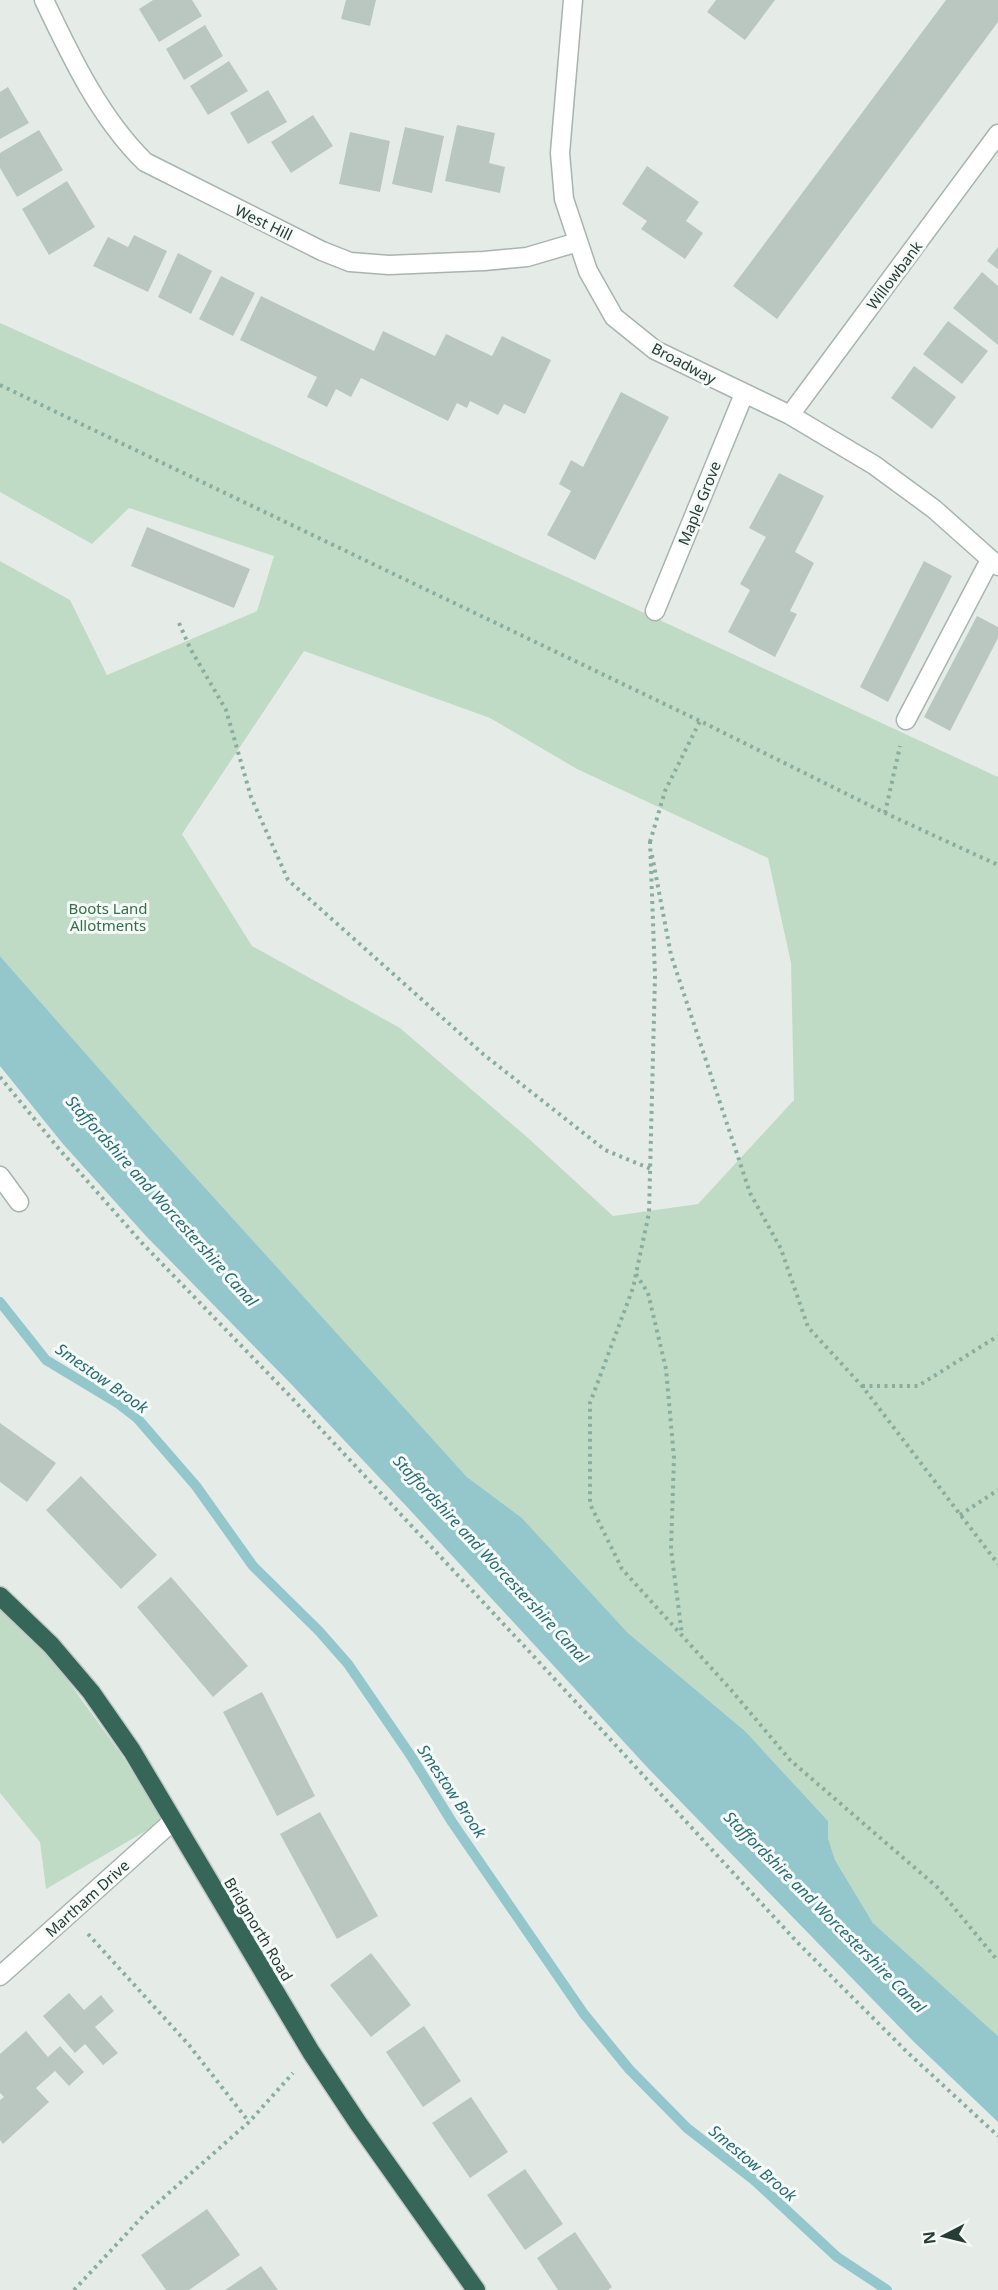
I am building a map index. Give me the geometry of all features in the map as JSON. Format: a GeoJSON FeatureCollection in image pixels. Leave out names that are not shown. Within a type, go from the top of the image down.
{"type":"FeatureCollection","features":[{"type":"Feature","properties":{"kind":"highway","name":"Bridgnorth Road"},"geometry":{"type":"LineString","coordinates":[[0,1596],[51,1644],[91,1692],[132,1751],[311,2052],[358,2123],[476,2290]]}},
{"type":"Feature","properties":{"kind":"street","name":"West Hill"},"geometry":{"type":"LineString","coordinates":[[44,0],[67,49],[110,120],[126,144],[145,162],[322,251],[350,262],[388,265],[527,257],[578,242]]}},
{"type":"Feature","properties":{"kind":"street","name":"Broadway"},"geometry":{"type":"LineString","coordinates":[[573,0],[560,153],[564,199],[588,271],[614,317],[655,350],[790,415],[874,465],[934,510],[994,563]]}},
{"type":"Feature","properties":{"kind":"street","name":"Willowbank"},"geometry":{"type":"LineString","coordinates":[[790,415],[998,134]]}},
{"type":"Feature","properties":{"kind":"street","name":"Maple Grove"},"geometry":{"type":"LineString","coordinates":[[655,611],[744,394]]}},
{"type":"Feature","properties":{"kind":"street"},"geometry":{"type":"LineString","coordinates":[[906,720],[994,563]]}},
{"type":"Feature","properties":{"kind":"street"},"geometry":{"type":"LineString","coordinates":[[0,1176],[19,1202]]}},
{"type":"Feature","properties":{"kind":"street","name":"Martham Drive"},"geometry":{"type":"LineString","coordinates":[[0,1976],[173,1821]]}},
{"type":"Feature","properties":{"kind":"path"},"geometry":{"type":"LineString","coordinates":[[0,385],[700,721],[885,813],[998,865]]}},
{"type":"Feature","properties":{"kind":"path"},"geometry":{"type":"LineString","coordinates":[[179,624],[190,648],[226,710],[251,797],[288,880],[483,1054],[605,1150],[651,1169]]}},
{"type":"Feature","properties":{"kind":"path"},"geometry":{"type":"LineString","coordinates":[[885,813],[906,720]]}},
{"type":"Feature","properties":{"kind":"path"},"geometry":{"type":"LineString","coordinates":[[700,721],[666,791],[650,841],[655,976],[649,1213],[633,1288],[590,1403],[590,1504],[622,1569],[790,1760],[937,1887],[998,1961]]}},
{"type":"Feature","properties":{"kind":"path"},"geometry":{"type":"LineString","coordinates":[[650,841],[671,955],[750,1193],[781,1249],[807,1327],[862,1386],[998,1564]]}},
{"type":"Feature","properties":{"kind":"path"},"geometry":{"type":"LineString","coordinates":[[0,1077],[59,1149],[142,1243],[526,1647],[797,1942],[906,2051],[998,2136]]}},
{"type":"Feature","properties":{"kind":"path"},"geometry":{"type":"LineString","coordinates":[[636,1274],[648,1293],[666,1369],[674,1458],[671,1549],[682,1635]]}},
{"type":"Feature","properties":{"kind":"path"},"geometry":{"type":"LineString","coordinates":[[862,1386],[918,1386],[998,1336]]}},
{"type":"Feature","properties":{"kind":"path"},"geometry":{"type":"LineString","coordinates":[[960,1515],[998,1490]]}},
{"type":"Feature","properties":{"kind":"path"},"geometry":{"type":"LineString","coordinates":[[70,1914],[189,2045],[249,2122]]}},
{"type":"Feature","properties":{"kind":"path"},"geometry":{"type":"LineString","coordinates":[[74,2290],[145,2214],[249,2122],[311,2052]]}},
{"type":"Feature","properties":{"kind":"green space","name":"Boots Land Allotments"},"geometry":{"type":"Polygon","coordinates":[[[0,323],[569,578],[998,777],[998,2036],[873,1923],[835,1860],[828,1838],[828,1821],[745,1731],[628,1633],[522,1518],[467,1477],[160,1138],[0,956],[0,561],[70,600],[107,675],[257,611],[274,556],[129,508],[92,544],[0,492],[0,323]],[[304,651],[182,834],[252,946],[400,1028],[527,1137],[613,1216],[698,1204],[794,1100],[791,963],[768,858],[577,769],[490,718],[304,651]]]}},
{"type":"Feature","properties":{"kind":"green space"},"geometry":{"type":"Polygon","coordinates":[[[0,1608],[47,1652],[121,1754],[163,1821],[46,1889],[40,1842],[0,1793],[0,1608]]]}},
{"type":"Feature","properties":{"kind":"water","name":"Staffordshire and Worcestershire Canal"},"geometry":{"type":"Polygon","coordinates":[[[0,956],[160,1138],[467,1477],[522,1518],[628,1633],[745,1731],[828,1821],[828,1838],[835,1860],[873,1923],[998,2036],[998,2122],[913,2041],[647,1767],[409,1509],[146,1236],[63,1144],[0,1066],[0,956]]]}},
{"type":"Feature","properties":{"kind":"building"},"geometry":{"type":"Polygon","coordinates":[[[153,0],[192,0],[202,16],[159,42],[139,9],[153,0]]]}},
{"type":"Feature","properties":{"kind":"building"},"geometry":{"type":"Polygon","coordinates":[[[346,0],[376,0],[370,26],[341,19],[346,0]]]}},
{"type":"Feature","properties":{"kind":"building"},"geometry":{"type":"Polygon","coordinates":[[[716,0],[775,0],[745,40],[707,12],[716,0]]]}},
{"type":"Feature","properties":{"kind":"building"},"geometry":{"type":"Polygon","coordinates":[[[946,0],[998,0],[998,22],[777,319],[733,286],[946,0]]]}},
{"type":"Feature","properties":{"kind":"building"},"geometry":{"type":"Polygon","coordinates":[[[205,25],[223,56],[184,80],[166,49],[205,25]]]}},
{"type":"Feature","properties":{"kind":"building"},"geometry":{"type":"Polygon","coordinates":[[[229,61],[248,91],[208,115],[190,86],[229,61]]]}},
{"type":"Feature","properties":{"kind":"building"},"geometry":{"type":"Polygon","coordinates":[[[8,87],[29,123],[0,139],[0,92],[8,87]]]}},
{"type":"Feature","properties":{"kind":"building"},"geometry":{"type":"Polygon","coordinates":[[[268,90],[287,122],[248,144],[230,113],[268,90]]]}},
{"type":"Feature","properties":{"kind":"building"},"geometry":{"type":"Polygon","coordinates":[[[313,115],[333,146],[291,173],[271,142],[313,115]]]}},
{"type":"Feature","properties":{"kind":"building"},"geometry":{"type":"Polygon","coordinates":[[[457,125],[495,133],[489,163],[505,167],[500,193],[445,181],[457,125]]]}},
{"type":"Feature","properties":{"kind":"building"},"geometry":{"type":"Polygon","coordinates":[[[405,127],[444,136],[432,193],[392,184],[405,127]]]}},
{"type":"Feature","properties":{"kind":"building"},"geometry":{"type":"Polygon","coordinates":[[[39,130],[63,170],[17,197],[0,168],[0,153],[39,130]]]}},
{"type":"Feature","properties":{"kind":"building"},"geometry":{"type":"Polygon","coordinates":[[[350,132],[390,141],[380,192],[339,184],[350,132]]]}},
{"type":"Feature","properties":{"kind":"building"},"geometry":{"type":"Polygon","coordinates":[[[647,166],[699,202],[686,221],[703,233],[685,259],[641,229],[647,221],[622,204],[647,166]]]}},
{"type":"Feature","properties":{"kind":"building"},"geometry":{"type":"Polygon","coordinates":[[[67,181],[95,227],[49,255],[22,209],[67,181]]]}},
{"type":"Feature","properties":{"kind":"building"},"geometry":{"type":"Polygon","coordinates":[[[134,235],[167,251],[148,292],[93,266],[108,237],[128,247],[134,235]]]}},
{"type":"Feature","properties":{"kind":"building"},"geometry":{"type":"Polygon","coordinates":[[[998,247],[998,269],[987,261],[998,247]]]}},
{"type":"Feature","properties":{"kind":"building"},"geometry":{"type":"Polygon","coordinates":[[[178,253],[212,271],[191,314],[158,297],[178,253]]]}},
{"type":"Feature","properties":{"kind":"building"},"geometry":{"type":"Polygon","coordinates":[[[982,272],[998,286],[998,345],[953,308],[982,272]]]}},
{"type":"Feature","properties":{"kind":"building"},"geometry":{"type":"Polygon","coordinates":[[[221,276],[255,293],[233,336],[199,319],[221,276]]]}},
{"type":"Feature","properties":{"kind":"building"},"geometry":{"type":"Polygon","coordinates":[[[261,296],[374,351],[383,331],[435,356],[446,334],[492,356],[502,336],[551,360],[525,414],[504,404],[498,415],[470,401],[467,408],[457,403],[448,421],[361,378],[351,397],[336,389],[327,407],[307,397],[317,377],[240,340],[261,296]]]}},
{"type":"Feature","properties":{"kind":"building"},"geometry":{"type":"Polygon","coordinates":[[[948,321],[988,351],[962,384],[923,354],[948,321]]]}},
{"type":"Feature","properties":{"kind":"building"},"geometry":{"type":"Polygon","coordinates":[[[914,366],[956,397],[932,429],[891,398],[914,366]]]}},
{"type":"Feature","properties":{"kind":"building"},"geometry":{"type":"Polygon","coordinates":[[[621,392],[669,417],[595,560],[547,535],[571,491],[559,484],[571,460],[583,467],[621,392]]]}},
{"type":"Feature","properties":{"kind":"building"},"geometry":{"type":"Polygon","coordinates":[[[779,473],[824,496],[795,552],[814,563],[790,611],[797,614],[775,657],[728,632],[750,590],[740,584],[766,537],[749,528],[779,473]]]}},
{"type":"Feature","properties":{"kind":"building"},"geometry":{"type":"Polygon","coordinates":[[[147,527],[250,569],[234,608],[131,566],[147,527]]]}},
{"type":"Feature","properties":{"kind":"building"},"geometry":{"type":"Polygon","coordinates":[[[924,561],[952,576],[888,702],[860,687],[924,561]]]}},
{"type":"Feature","properties":{"kind":"building"},"geometry":{"type":"Polygon","coordinates":[[[977,616],[998,627],[998,638],[950,731],[924,717],[977,616]]]}},
{"type":"Feature","properties":{"kind":"building"},"geometry":{"type":"Polygon","coordinates":[[[0,1423],[56,1463],[27,1502],[0,1482],[0,1423]]]}},
{"type":"Feature","properties":{"kind":"building"},"geometry":{"type":"Polygon","coordinates":[[[81,1476],[157,1555],[121,1589],[46,1510],[81,1476]]]}},
{"type":"Feature","properties":{"kind":"building"},"geometry":{"type":"Polygon","coordinates":[[[171,1577],[248,1666],[213,1697],[137,1607],[171,1577]]]}},
{"type":"Feature","properties":{"kind":"building"},"geometry":{"type":"Polygon","coordinates":[[[262,1692],[315,1796],[277,1816],[223,1712],[262,1692]]]}},
{"type":"Feature","properties":{"kind":"building"},"geometry":{"type":"Polygon","coordinates":[[[320,1812],[378,1916],[337,1939],[280,1834],[320,1812]]]}},
{"type":"Feature","properties":{"kind":"building"},"geometry":{"type":"Polygon","coordinates":[[[371,1953],[411,2005],[371,2037],[330,1985],[371,1953]]]}},
{"type":"Feature","properties":{"kind":"building"},"geometry":{"type":"Polygon","coordinates":[[[69,1993],[84,2010],[101,1995],[114,2011],[95,2027],[118,2053],[103,2065],[85,2044],[75,2053],[43,2016],[69,1993]]]}},
{"type":"Feature","properties":{"kind":"building"},"geometry":{"type":"Polygon","coordinates":[[[424,2026],[461,2081],[423,2107],[386,2052],[424,2026]]]}},
{"type":"Feature","properties":{"kind":"building"},"geometry":{"type":"Polygon","coordinates":[[[26,2031],[48,2057],[60,2046],[84,2072],[69,2086],[55,2071],[36,2088],[49,2102],[3,2144],[0,2140],[0,2100],[4,2097],[0,2093],[0,2054],[26,2031]]]}},
{"type":"Feature","properties":{"kind":"building"},"geometry":{"type":"Polygon","coordinates":[[[471,2097],[508,2152],[470,2178],[432,2123],[471,2097]]]}},
{"type":"Feature","properties":{"kind":"building"},"geometry":{"type":"Polygon","coordinates":[[[525,2169],[563,2224],[525,2250],[487,2195],[525,2169]]]}},
{"type":"Feature","properties":{"kind":"building"},"geometry":{"type":"Polygon","coordinates":[[[207,2209],[240,2255],[189,2290],[166,2290],[141,2255],[207,2209]]]}},
{"type":"Feature","properties":{"kind":"building"},"geometry":{"type":"Polygon","coordinates":[[[575,2232],[612,2287],[608,2290],[558,2290],[537,2258],[575,2232]]]}},
{"type":"Feature","properties":{"kind":"building"},"geometry":{"type":"Polygon","coordinates":[[[261,2266],[278,2290],[225,2290],[261,2266]]]}},
{"type":"Feature","properties":{"kind":"waterway","name":"Smestow Brook"},"geometry":{"type":"LineString","coordinates":[[0,1302],[46,1360],[119,1404],[137,1418],[196,1486],[253,1566],[319,1631],[348,1664],[411,1756],[452,1822],[584,2014],[629,2069],[687,2128],[754,2180],[837,2257],[887,2290]]}}]}
